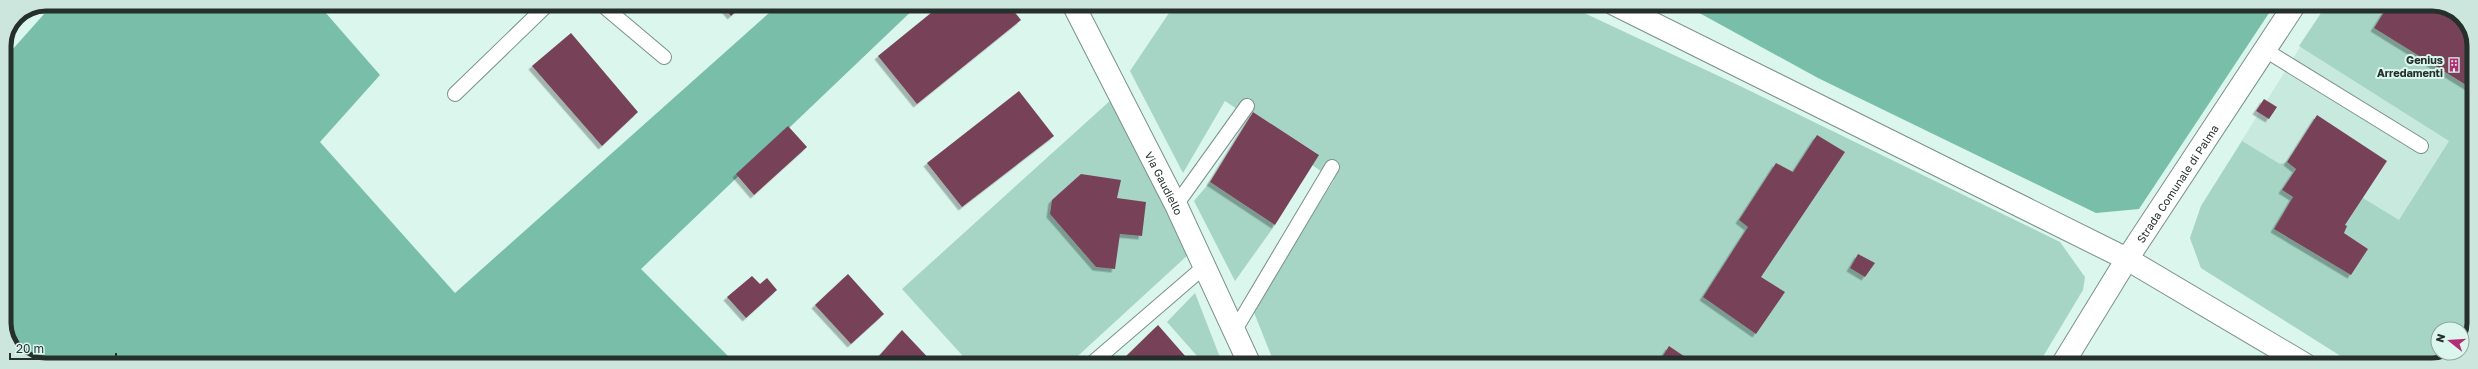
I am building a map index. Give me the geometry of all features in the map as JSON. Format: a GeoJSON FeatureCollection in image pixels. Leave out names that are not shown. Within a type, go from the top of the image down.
{"type":"FeatureCollection","features":[{"type":"Feature","properties":{"kind":"street","name":"Via Gaudiello"},"geometry":{"type":"LineString","coordinates":[[1077,11],[1176,205],[1247,358]]}},
{"type":"Feature","properties":{"kind":"street"},"geometry":{"type":"LineString","coordinates":[[1628,11],[2127,259],[2294,358]]}},
{"type":"Feature","properties":{"kind":"street","name":"Strada Comunale di Palma"},"geometry":{"type":"LineString","coordinates":[[2066,358],[2127,259],[2290,11]]}},
{"type":"Feature","properties":{"kind":"lane"},"geometry":{"type":"LineString","coordinates":[[454,94],[541,11]]}},
{"type":"Feature","properties":{"kind":"lane"},"geometry":{"type":"LineString","coordinates":[[609,11],[664,57]]}},
{"type":"Feature","properties":{"kind":"lane"},"geometry":{"type":"LineString","coordinates":[[2265,50],[2421,146]]}},
{"type":"Feature","properties":{"kind":"lane"},"geometry":{"type":"LineString","coordinates":[[1176,205],[1247,106]]}},
{"type":"Feature","properties":{"kind":"lane"},"geometry":{"type":"LineString","coordinates":[[1235,330],[1332,166]]}},
{"type":"Feature","properties":{"kind":"lane"},"geometry":{"type":"LineString","coordinates":[[1098,358],[1205,266]]}},
{"type":"Feature","properties":{"kind":"shaded area"},"geometry":{"type":"Polygon","coordinates":[[[1170,11],[1580,11],[1740,86],[2060,242],[2085,277],[2083,290],[2042,358],[1272,358],[1253,310],[1334,180],[1312,165],[1318,154],[1253,112],[1249,117],[1225,101],[1183,173],[1130,71],[1170,11]]]}},
{"type":"Feature","properties":{"kind":"shaded area"},"geometry":{"type":"Polygon","coordinates":[[[2322,11],[2385,11],[2374,28],[2467,86],[2467,321],[2430,321],[2430,358],[2344,358],[2201,268],[2190,238],[2201,206],[2242,141],[2280,164],[2287,162],[2296,168],[2282,190],[2297,200],[2279,228],[2351,275],[2368,249],[2341,231],[2363,198],[2399,220],[2449,141],[2299,46],[2322,11]]]}},
{"type":"Feature","properties":{"kind":"shaded area"},"geometry":{"type":"Polygon","coordinates":[[[2323,11],[2439,12],[2467,176],[2467,227],[2361,358],[2344,358],[2201,268],[2190,238],[2201,206],[2323,11]]]}},
{"type":"Feature","properties":{"kind":"shaded area"},"geometry":{"type":"Polygon","coordinates":[[[1112,99],[1189,254],[1076,358],[965,358],[902,289],[1112,99]]]}},
{"type":"Feature","properties":{"kind":"shaded area"},"geometry":{"type":"Polygon","coordinates":[[[1210,182],[1275,225],[1235,281],[1194,201],[1210,182]]]}},
{"type":"Feature","properties":{"kind":"shaded area"},"geometry":{"type":"Polygon","coordinates":[[[1195,293],[1220,358],[1199,358],[1167,322],[1195,293]]]}},
{"type":"Feature","properties":{"kind":"green space"},"geometry":{"type":"Polygon","coordinates":[[[47,11],[324,11],[380,75],[320,142],[455,293],[771,11],[912,11],[641,269],[730,358],[37,357],[21,348],[14,337],[11,326],[11,51],[47,11]]]}},
{"type":"Feature","properties":{"kind":"green space"},"geometry":{"type":"Polygon","coordinates":[[[1696,11],[2270,11],[2139,209],[2096,213],[1818,78],[1696,11]]]}},
{"type":"Feature","properties":{"kind":"building"},"geometry":{"type":"Polygon","coordinates":[[[727,11],[736,11],[731,16],[727,11]]]}},
{"type":"Feature","properties":{"kind":"building"},"geometry":{"type":"Polygon","coordinates":[[[933,11],[1014,11],[1021,20],[917,104],[878,56],[933,11]]]}},
{"type":"Feature","properties":{"kind":"building","name":"Genius Arredamenti"},"geometry":{"type":"Polygon","coordinates":[[[2385,11],[2437,11],[2453,18],[2461,26],[2466,37],[2467,86],[2374,28],[2385,11]]]}},
{"type":"Feature","properties":{"kind":"building"},"geometry":{"type":"Polygon","coordinates":[[[571,33],[638,112],[602,146],[532,66],[571,33]]]}},
{"type":"Feature","properties":{"kind":"building"},"geometry":{"type":"Polygon","coordinates":[[[1019,91],[1054,136],[962,207],[927,163],[1019,91]]]}},
{"type":"Feature","properties":{"kind":"building"},"geometry":{"type":"Polygon","coordinates":[[[2264,99],[2277,107],[2269,119],[2256,111],[2264,99]]]}},
{"type":"Feature","properties":{"kind":"building"},"geometry":{"type":"Polygon","coordinates":[[[1253,112],[1319,155],[1275,225],[1210,182],[1253,112]]]}},
{"type":"Feature","properties":{"kind":"building"},"geometry":{"type":"Polygon","coordinates":[[[2317,115],[2387,161],[2345,225],[2347,226],[2344,233],[2368,249],[2351,275],[2274,229],[2293,197],[2282,190],[2296,169],[2287,162],[2317,115]]]}},
{"type":"Feature","properties":{"kind":"building"},"geometry":{"type":"Polygon","coordinates":[[[788,126],[807,147],[754,195],[736,174],[788,126]]]}},
{"type":"Feature","properties":{"kind":"building"},"geometry":{"type":"Polygon","coordinates":[[[1817,135],[1845,152],[1761,277],[1785,292],[1756,334],[1703,297],[1748,227],[1739,220],[1776,163],[1793,172],[1817,135]]]}},
{"type":"Feature","properties":{"kind":"building"},"geometry":{"type":"Polygon","coordinates":[[[1081,174],[1121,180],[1117,198],[1146,202],[1142,236],[1120,234],[1115,269],[1096,267],[1050,214],[1052,200],[1081,174]]]}},
{"type":"Feature","properties":{"kind":"building"},"geometry":{"type":"Polygon","coordinates":[[[1858,254],[1875,263],[1865,277],[1850,268],[1858,254]]]}},
{"type":"Feature","properties":{"kind":"building"},"geometry":{"type":"Polygon","coordinates":[[[848,274],[884,314],[851,344],[815,305],[848,274]]]}},
{"type":"Feature","properties":{"kind":"building"},"geometry":{"type":"Polygon","coordinates":[[[752,276],[760,284],[767,278],[777,290],[746,318],[727,297],[752,276]]]}},
{"type":"Feature","properties":{"kind":"building"},"geometry":{"type":"Polygon","coordinates":[[[1158,325],[1187,358],[1124,358],[1158,325]]]}},
{"type":"Feature","properties":{"kind":"building"},"geometry":{"type":"Polygon","coordinates":[[[902,330],[928,358],[877,358],[902,330]]]}},
{"type":"Feature","properties":{"kind":"building"},"geometry":{"type":"Polygon","coordinates":[[[1669,346],[1687,358],[1661,358],[1669,346]]]}},
{"type":"Feature","properties":{"kind":"place","name":"Genius Arredamenti"},"geometry":{"type":"Point","coordinates":[2454,65]}}]}
